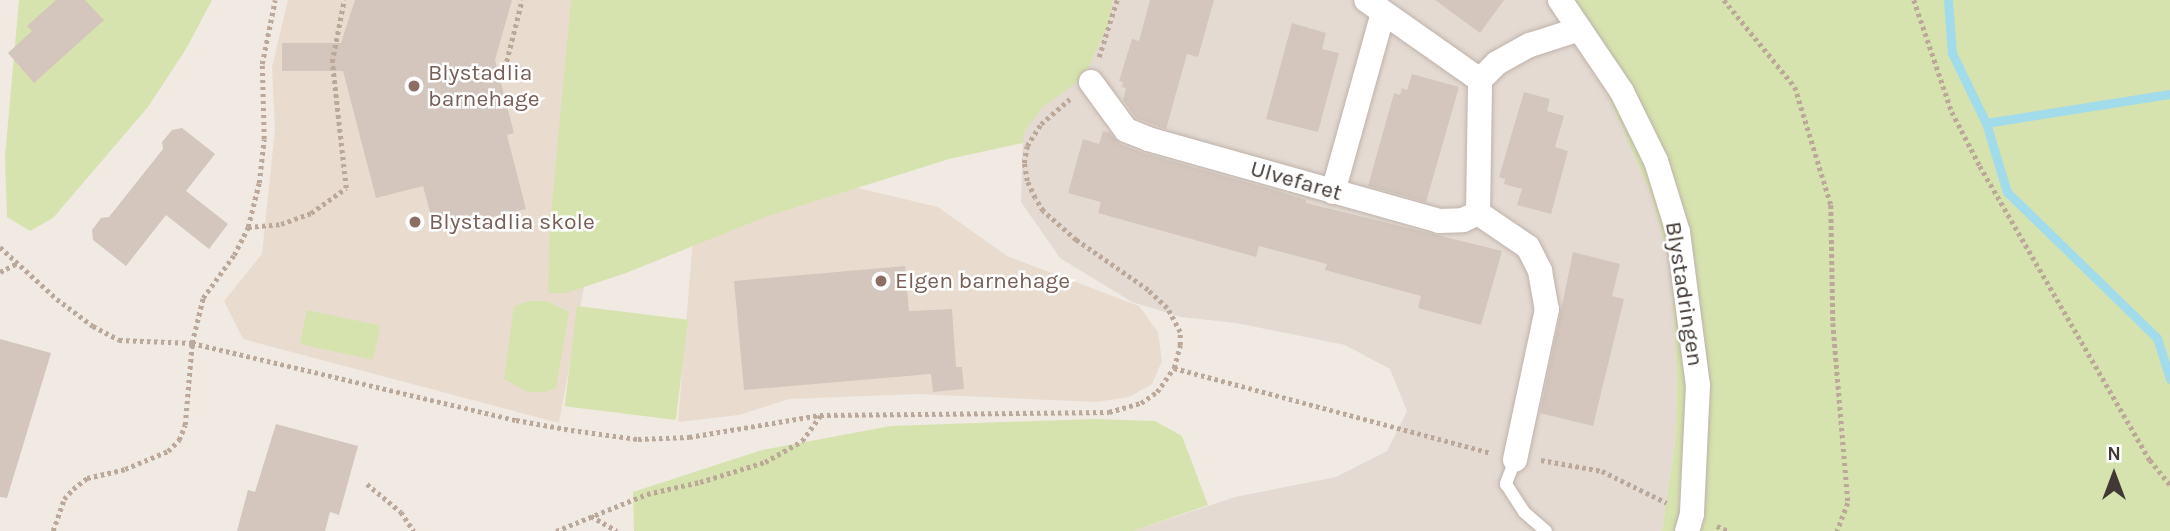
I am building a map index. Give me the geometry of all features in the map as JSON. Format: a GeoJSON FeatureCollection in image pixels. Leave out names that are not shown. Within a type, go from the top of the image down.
{"type":"FeatureCollection","features":[{"type":"Feature","properties":{"kind":"street","name":"Blystadringen"},"geometry":{"type":"LineString","coordinates":[[1560,0],[1622,92],[1656,161],[1678,232],[1698,385],[1689,523]]}},
{"type":"Feature","properties":{"kind":"street"},"geometry":{"type":"LineString","coordinates":[[1333,192],[1374,6],[1480,80]]}},
{"type":"Feature","properties":{"kind":"street"},"geometry":{"type":"LineString","coordinates":[[1515,460],[1547,309],[1540,271],[1528,247],[1478,213],[1480,80],[1497,63],[1530,44],[1580,29]]}},
{"type":"Feature","properties":{"kind":"street","name":"Ulvefaret"},"geometry":{"type":"LineString","coordinates":[[1091,82],[1126,130],[1148,139],[1439,221],[1463,220],[1478,213]]}},
{"type":"Feature","properties":{"kind":"lane"},"geometry":{"type":"LineString","coordinates":[[1515,460],[1506,484],[1524,512],[1546,531]]}},
{"type":"Feature","properties":{"kind":"path"},"geometry":{"type":"LineString","coordinates":[[52,531],[64,499],[88,478],[152,460],[168,451],[179,440],[190,402],[192,343],[203,298],[234,255],[248,227],[260,172],[264,139],[262,64],[275,0]]}},
{"type":"Feature","properties":{"kind":"path"},"geometry":{"type":"LineString","coordinates":[[248,227],[281,224],[311,213],[346,188],[332,62],[344,0]]}},
{"type":"Feature","properties":{"kind":"path"},"geometry":{"type":"LineString","coordinates":[[503,75],[522,0]]}},
{"type":"Feature","properties":{"kind":"path"},"geometry":{"type":"LineString","coordinates":[[0,247],[57,299],[93,326],[119,340],[192,343],[516,420],[638,439],[689,437],[820,415],[1109,412],[1141,403],[1157,393],[1174,368],[1180,345],[1180,332],[1167,308],[1148,290],[1076,240],[1043,211],[1027,181],[1027,146],[1041,124],[1091,82],[1117,0]]}},
{"type":"Feature","properties":{"kind":"path"},"geometry":{"type":"LineString","coordinates":[[1724,0],[1795,87],[1831,205],[1833,323],[1848,503],[1837,531]]}},
{"type":"Feature","properties":{"kind":"path"},"geometry":{"type":"LineString","coordinates":[[1914,0],[1952,112],[1980,166],[2150,460],[2170,485]]}},
{"type":"Feature","properties":{"kind":"path"},"geometry":{"type":"LineString","coordinates":[[0,272],[18,263]]}},
{"type":"Feature","properties":{"kind":"path"},"geometry":{"type":"LineString","coordinates":[[1174,368],[1515,460],[1554,461],[1602,471],[1689,523],[1728,531]]}},
{"type":"Feature","properties":{"kind":"path"},"geometry":{"type":"LineString","coordinates":[[556,531],[647,494],[700,482],[765,461],[802,441],[820,415]]}},
{"type":"Feature","properties":{"kind":"path"},"geometry":{"type":"LineString","coordinates":[[367,484],[401,512],[414,531]]}},
{"type":"Feature","properties":{"kind":"path"},"geometry":{"type":"LineString","coordinates":[[590,516],[617,531]]}},
{"type":"Feature","properties":{"kind":"shaded area","name":"Blystadlia skole"},"geometry":{"type":"Polygon","coordinates":[[[288,0],[594,0],[584,287],[559,423],[243,339],[224,301],[262,254],[275,129],[272,67],[288,0]]]}},
{"type":"Feature","properties":{"kind":"shaded area"},"geometry":{"type":"Polygon","coordinates":[[[1113,0],[1558,0],[1595,65],[1651,195],[1671,268],[1677,382],[1675,442],[1662,531],[1133,531],[1235,497],[1336,477],[1387,451],[1407,411],[1390,369],[1345,345],[1236,323],[1181,317],[1132,302],[1060,258],[1021,202],[1023,134],[1042,107],[1084,76],[1109,23],[1113,0]]]}},
{"type":"Feature","properties":{"kind":"shaded area","name":"Elgen barnehage"},"geometry":{"type":"Polygon","coordinates":[[[837,183],[938,207],[1007,256],[1139,306],[1158,332],[1162,361],[1152,384],[1129,397],[1096,402],[917,394],[789,399],[739,415],[678,422],[697,189],[837,183]]]}},
{"type":"Feature","properties":{"kind":"green space"},"geometry":{"type":"Polygon","coordinates":[[[19,0],[212,0],[186,49],[148,107],[53,218],[30,231],[7,217],[5,157],[19,0]]]}},
{"type":"Feature","properties":{"kind":"green space"},"geometry":{"type":"Polygon","coordinates":[[[571,0],[1113,0],[1109,23],[1084,77],[1042,108],[1023,134],[1023,143],[949,159],[765,217],[626,273],[566,293],[548,293],[550,224],[571,0]]]}},
{"type":"Feature","properties":{"kind":"green space"},"geometry":{"type":"Polygon","coordinates":[[[1558,0],[2170,0],[2170,531],[1662,531],[1675,442],[1677,382],[1671,268],[1651,195],[1595,65],[1558,0]]]}},
{"type":"Feature","properties":{"kind":"green space"},"geometry":{"type":"Polygon","coordinates":[[[530,301],[547,301],[569,312],[556,388],[546,392],[528,392],[504,379],[514,306],[530,301]]]}},
{"type":"Feature","properties":{"kind":"green space"},"geometry":{"type":"Polygon","coordinates":[[[577,306],[688,320],[676,420],[565,406],[577,306]]]}},
{"type":"Feature","properties":{"kind":"green space"},"geometry":{"type":"Polygon","coordinates":[[[307,310],[380,326],[373,360],[300,344],[307,310]]]}},
{"type":"Feature","properties":{"kind":"green space"},"geometry":{"type":"Polygon","coordinates":[[[1092,419],[1155,421],[1182,436],[1208,505],[1133,531],[634,531],[633,492],[762,450],[891,426],[1092,419]]]}},
{"type":"Feature","properties":{"kind":"building"},"geometry":{"type":"Polygon","coordinates":[[[56,0],[85,0],[104,20],[34,83],[8,53],[32,31],[27,26],[56,0]]]}},
{"type":"Feature","properties":{"kind":"building"},"geometry":{"type":"Polygon","coordinates":[[[355,0],[512,0],[495,60],[514,133],[507,135],[526,209],[435,231],[423,186],[376,198],[343,71],[282,71],[282,43],[341,43],[355,0]]]}},
{"type":"Feature","properties":{"kind":"building"},"geometry":{"type":"Polygon","coordinates":[[[1150,0],[1214,0],[1198,57],[1187,54],[1166,129],[1136,118],[1123,100],[1126,88],[1122,87],[1123,82],[1119,81],[1132,39],[1139,41],[1150,0]]]}},
{"type":"Feature","properties":{"kind":"building"},"geometry":{"type":"Polygon","coordinates":[[[1435,0],[1504,0],[1480,33],[1435,0]]]}},
{"type":"Feature","properties":{"kind":"building"},"geometry":{"type":"Polygon","coordinates":[[[1292,23],[1326,33],[1322,49],[1339,53],[1318,132],[1266,119],[1292,23]]]}},
{"type":"Feature","properties":{"kind":"building"},"geometry":{"type":"Polygon","coordinates":[[[1412,74],[1459,87],[1426,202],[1368,186],[1394,93],[1400,95],[1402,88],[1407,90],[1412,74]]]}},
{"type":"Feature","properties":{"kind":"building"},"geometry":{"type":"Polygon","coordinates":[[[1524,92],[1550,99],[1547,111],[1564,116],[1555,147],[1568,151],[1551,214],[1517,205],[1522,189],[1504,184],[1505,179],[1499,177],[1524,92]]]}},
{"type":"Feature","properties":{"kind":"building"},"geometry":{"type":"Polygon","coordinates":[[[182,128],[215,154],[186,191],[228,224],[209,249],[166,215],[126,266],[93,240],[92,230],[101,218],[109,217],[163,149],[162,142],[172,130],[182,128]]]}},
{"type":"Feature","properties":{"kind":"building"},"geometry":{"type":"Polygon","coordinates":[[[1103,131],[1110,133],[1120,144],[1143,153],[1274,190],[1306,200],[1306,203],[1502,251],[1481,325],[1418,308],[1421,296],[1325,270],[1327,264],[1259,246],[1256,257],[1098,213],[1101,202],[1068,193],[1083,139],[1099,144],[1103,131]]]}},
{"type":"Feature","properties":{"kind":"building"},"geometry":{"type":"Polygon","coordinates":[[[1573,252],[1620,264],[1612,296],[1624,299],[1593,426],[1540,413],[1573,252]]]}},
{"type":"Feature","properties":{"kind":"building"},"geometry":{"type":"Polygon","coordinates":[[[905,266],[909,311],[952,309],[956,367],[962,367],[964,389],[933,392],[931,374],[744,390],[734,281],[905,266]]]}},
{"type":"Feature","properties":{"kind":"building"},"geometry":{"type":"Polygon","coordinates":[[[0,339],[51,353],[7,498],[0,497],[0,339]]]}},
{"type":"Feature","properties":{"kind":"building"},"geometry":{"type":"Polygon","coordinates":[[[276,424],[358,446],[339,515],[330,512],[325,531],[237,531],[248,490],[255,492],[276,424]]]}},
{"type":"Feature","properties":{"kind":"waterway"},"geometry":{"type":"LineString","coordinates":[[1948,0],[1952,53],[1986,123],[2007,192],[2157,338],[2170,379]]}},
{"type":"Feature","properties":{"kind":"waterway"},"geometry":{"type":"LineString","coordinates":[[1986,123],[2170,94]]}},
{"type":"Feature","properties":{"kind":"place","name":"Blystadlia barnehage"},"geometry":{"type":"Point","coordinates":[414,86]}},
{"type":"Feature","properties":{"kind":"place","name":"Blystadlia skole"},"geometry":{"type":"Point","coordinates":[415,222]}},
{"type":"Feature","properties":{"kind":"place","name":"Elgen barnehage"},"geometry":{"type":"Point","coordinates":[881,281]}}]}
